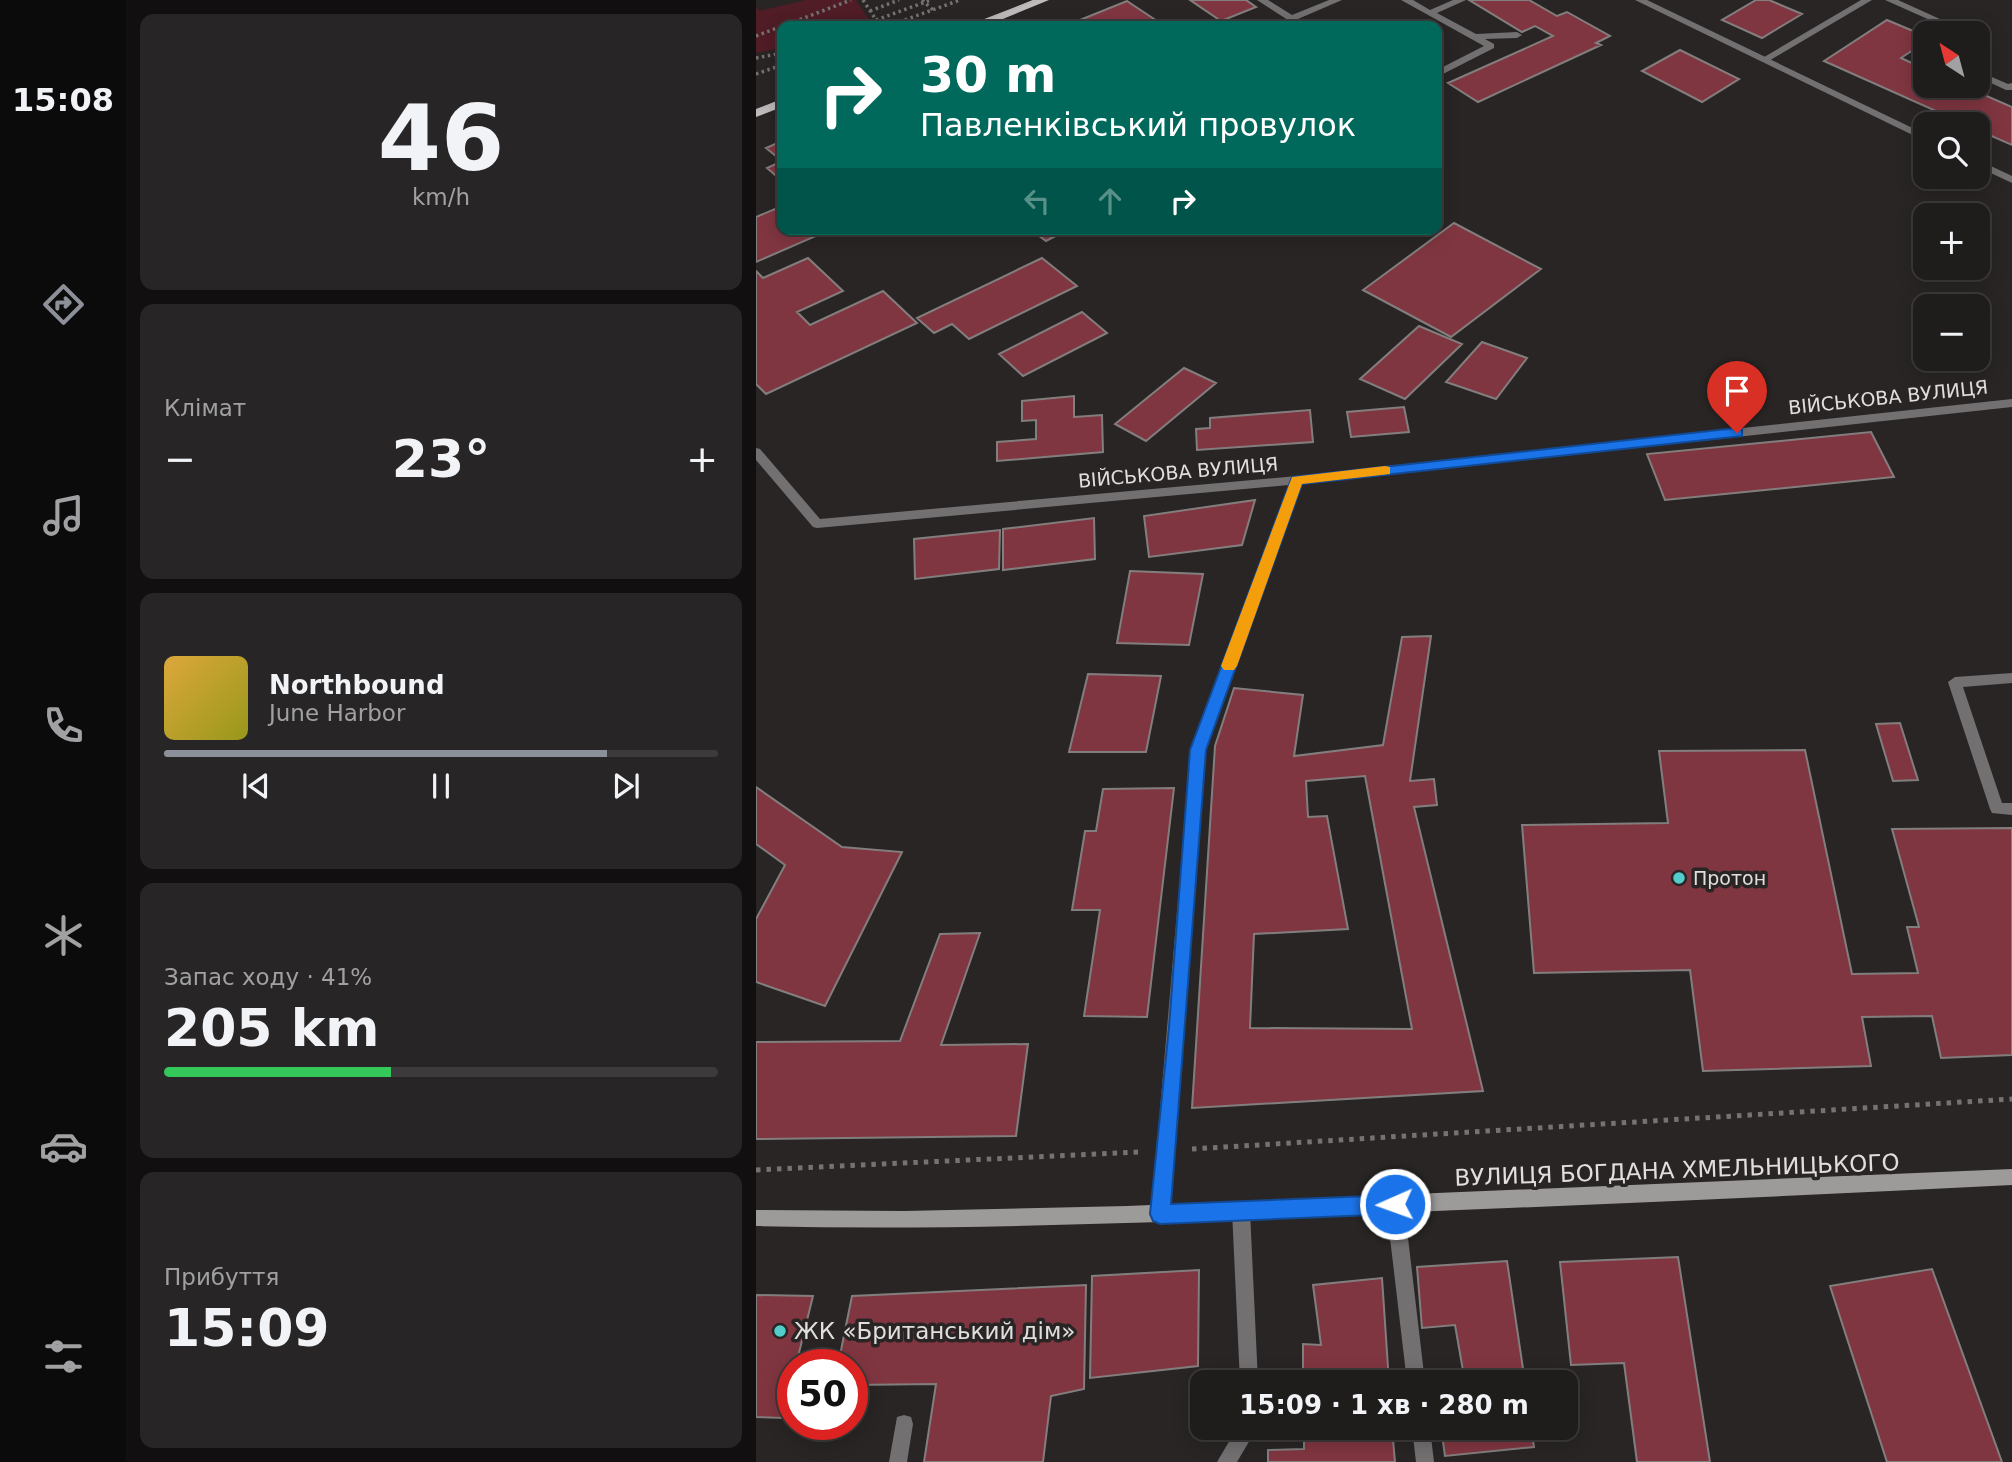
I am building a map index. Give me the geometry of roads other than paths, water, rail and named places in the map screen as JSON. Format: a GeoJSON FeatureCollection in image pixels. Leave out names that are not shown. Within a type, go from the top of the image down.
{"type":"FeatureCollection","features":[{"type":"Feature","properties":{"kind":"main road"},"geometry":{"type":"LineString","coordinates":[[989,21],[1044,0]]}},
{"type":"Feature","properties":{"kind":"main road"},"geometry":{"type":"LineString","coordinates":[[756,113],[777,105]]}},
{"type":"Feature","properties":{"kind":"main road","name":"ВУЛИЦЯ БОГДАНА ХМЕЛЬНИЦЬКОГО"},"geometry":{"type":"LineString","coordinates":[[756,1217],[852,1220],[1160,1214],[2012,1177]]}},
{"type":"Feature","properties":{"kind":"street"},"geometry":{"type":"LineString","coordinates":[[1262,0],[1291,19],[1338,0]]}},
{"type":"Feature","properties":{"kind":"street"},"geometry":{"type":"LineString","coordinates":[[1406,0],[1491,46],[1442,71]]}},
{"type":"Feature","properties":{"kind":"street"},"geometry":{"type":"LineString","coordinates":[[1430,13],[1461,0]]}},
{"type":"Feature","properties":{"kind":"street"},"geometry":{"type":"LineString","coordinates":[[1640,0],[1913,132]]}},
{"type":"Feature","properties":{"kind":"street"},"geometry":{"type":"LineString","coordinates":[[1764,60],[1867,0]]}},
{"type":"Feature","properties":{"kind":"street"},"geometry":{"type":"LineString","coordinates":[[1890,0],[1939,21]]}},
{"type":"Feature","properties":{"kind":"street"},"geometry":{"type":"LineString","coordinates":[[1474,37],[1517,35]]}},
{"type":"Feature","properties":{"kind":"street"},"geometry":{"type":"LineString","coordinates":[[1990,79],[2009,88],[2012,86]]}},
{"type":"Feature","properties":{"kind":"street"},"geometry":{"type":"LineString","coordinates":[[1990,169],[2012,180]]}},
{"type":"Feature","properties":{"kind":"street","name":"ВІЙСЬКОВА ВУЛИЦЯ"},"geometry":{"type":"LineString","coordinates":[[756,452],[817,524],[1297,480],[2012,403]]}},
{"type":"Feature","properties":{"kind":"street"},"geometry":{"type":"LineString","coordinates":[[1160,1214],[1198,750],[1297,480]]}},
{"type":"Feature","properties":{"kind":"street"},"geometry":{"type":"LineString","coordinates":[[2012,678],[1955,682],[1997,809],[2012,809]]}},
{"type":"Feature","properties":{"kind":"street"},"geometry":{"type":"LineString","coordinates":[[1395,1204],[1415,1370]]}},
{"type":"Feature","properties":{"kind":"street"},"geometry":{"type":"LineString","coordinates":[[1241,1211],[1248,1370]]}},
{"type":"Feature","properties":{"kind":"street"},"geometry":{"type":"LineString","coordinates":[[898,1462],[904,1424]]}},
{"type":"Feature","properties":{"kind":"street"},"geometry":{"type":"LineString","coordinates":[[1226,1462],[1240,1440]]}},
{"type":"Feature","properties":{"kind":"street"},"geometry":{"type":"LineString","coordinates":[[1422,1440],[1425,1462]]}},
{"type":"Feature","properties":{"kind":"tram line"},"geometry":{"type":"LineString","coordinates":[[982,21],[1036,0]]}},
{"type":"Feature","properties":{"kind":"tram line"},"geometry":{"type":"LineString","coordinates":[[756,111],[777,102]]}},
{"type":"Feature","properties":{"kind":"place","name":"Протон"},"geometry":{"type":"Point","coordinates":[1679,878]}},
{"type":"Feature","properties":{"kind":"place","name":"ЖК «Британський дім»"},"geometry":{"type":"Point","coordinates":[780,1331]}}]}
